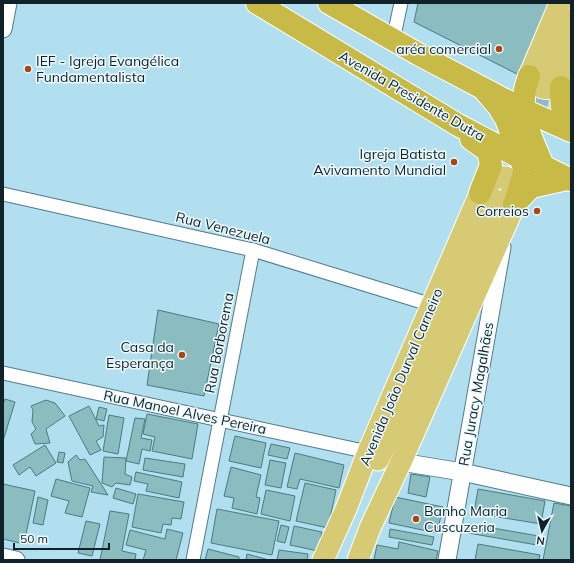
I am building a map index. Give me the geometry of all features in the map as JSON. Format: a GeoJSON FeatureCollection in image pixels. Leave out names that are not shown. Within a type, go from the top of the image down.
{"type":"FeatureCollection","features":[{"type":"Feature","properties":{"kind":"highway","name":"Avenida Presidente Dutra"},"geometry":{"type":"LineString","coordinates":[[257,3],[458,125],[519,157],[543,166],[569,180]]}},
{"type":"Feature","properties":{"kind":"highway"},"geometry":{"type":"LineString","coordinates":[[329,3],[393,40],[524,110],[571,130]]}},
{"type":"Feature","properties":{"kind":"highway"},"geometry":{"type":"LineString","coordinates":[[485,88],[512,85],[547,78]]}},
{"type":"Feature","properties":{"kind":"highway"},"geometry":{"type":"LineString","coordinates":[[543,166],[527,125],[524,110],[524,96],[547,78]]}},
{"type":"Feature","properties":{"kind":"highway"},"geometry":{"type":"LineString","coordinates":[[547,78],[561,104],[563,114],[571,130]]}},
{"type":"Feature","properties":{"kind":"highway"},"geometry":{"type":"LineString","coordinates":[[485,88],[506,119],[524,168],[523,176],[497,200]]}},
{"type":"Feature","properties":{"kind":"highway"},"geometry":{"type":"LineString","coordinates":[[458,125],[468,136],[488,151],[497,200]]}},
{"type":"Feature","properties":{"kind":"highway"},"geometry":{"type":"LineString","coordinates":[[497,200],[531,187],[569,180]]}},
{"type":"Feature","properties":{"kind":"main road"},"geometry":{"type":"LineString","coordinates":[[547,78],[560,3]]}},
{"type":"Feature","properties":{"kind":"main road"},"geometry":{"type":"LineString","coordinates":[[547,78],[571,19]]}},
{"type":"Feature","properties":{"kind":"main road"},"geometry":{"type":"LineString","coordinates":[[547,78],[571,60]]}},
{"type":"Feature","properties":{"kind":"main road"},"geometry":{"type":"LineString","coordinates":[[358,560],[374,518],[401,462],[445,360],[505,229],[497,200]]}},
{"type":"Feature","properties":{"kind":"main road"},"geometry":{"type":"LineString","coordinates":[[346,509],[374,467],[400,418],[430,356],[497,200]]}},
{"type":"Feature","properties":{"kind":"main road","name":"Avenida João Durval Carneiro"},"geometry":{"type":"LineString","coordinates":[[323,560],[432,305],[497,200]]}},
{"type":"Feature","properties":{"kind":"main road"},"geometry":{"type":"LineString","coordinates":[[374,518],[378,496],[400,418]]}},
{"type":"Feature","properties":{"kind":"street"},"geometry":{"type":"LineString","coordinates":[[3,29],[8,3]]}},
{"type":"Feature","properties":{"kind":"street"},"geometry":{"type":"LineString","coordinates":[[393,40],[401,3]]}},
{"type":"Feature","properties":{"kind":"street","name":"Rua Venezuela"},"geometry":{"type":"LineString","coordinates":[[3,194],[253,250],[432,305]]}},
{"type":"Feature","properties":{"kind":"street","name":"Rua Juracy Magalhães"},"geometry":{"type":"LineString","coordinates":[[447,560],[505,229]]}},
{"type":"Feature","properties":{"kind":"street","name":"Rua Borborema"},"geometry":{"type":"LineString","coordinates":[[193,560],[253,250]]}},
{"type":"Feature","properties":{"kind":"street","name":"Rua Manoel Alves Pereira"},"geometry":{"type":"LineString","coordinates":[[3,373],[368,452]]}},
{"type":"Feature","properties":{"kind":"street"},"geometry":{"type":"LineString","coordinates":[[401,462],[462,472],[571,496]]}},
{"type":"Feature","properties":{"kind":"building","name":"aréa comercial"},"geometry":{"type":"Polygon","coordinates":[[[418,3],[555,3],[519,75],[414,22],[418,3]]]}},
{"type":"Feature","properties":{"kind":"building","name":"Casa da Esperança"},"geometry":{"type":"Polygon","coordinates":[[[158,310],[219,324],[204,396],[147,385],[158,310]]]}},
{"type":"Feature","properties":{"kind":"building"},"geometry":{"type":"Polygon","coordinates":[[[5,399],[15,402],[3,441],[3,404],[5,399]]]}},
{"type":"Feature","properties":{"kind":"building"},"geometry":{"type":"Polygon","coordinates":[[[46,400],[55,403],[65,416],[46,429],[50,443],[35,444],[31,434],[36,429],[32,422],[33,410],[31,406],[46,400]]]}},
{"type":"Feature","properties":{"kind":"building"},"geometry":{"type":"Polygon","coordinates":[[[89,406],[99,426],[104,425],[103,437],[96,441],[101,450],[90,455],[69,416],[89,406]]]}},
{"type":"Feature","properties":{"kind":"building"},"geometry":{"type":"Polygon","coordinates":[[[99,407],[107,409],[104,421],[96,419],[99,407]]]}},
{"type":"Feature","properties":{"kind":"building"},"geometry":{"type":"Polygon","coordinates":[[[147,414],[198,424],[192,459],[152,451],[155,437],[143,434],[147,414]]]}},
{"type":"Feature","properties":{"kind":"building"},"geometry":{"type":"Polygon","coordinates":[[[109,415],[124,418],[118,454],[103,451],[109,415]]]}},
{"type":"Feature","properties":{"kind":"building"},"geometry":{"type":"Polygon","coordinates":[[[135,418],[145,419],[141,438],[152,440],[150,451],[142,449],[139,464],[126,461],[135,418]]]}},
{"type":"Feature","properties":{"kind":"building"},"geometry":{"type":"Polygon","coordinates":[[[235,436],[266,443],[261,468],[229,461],[235,436]]]}},
{"type":"Feature","properties":{"kind":"building"},"geometry":{"type":"Polygon","coordinates":[[[271,444],[290,448],[287,459],[268,455],[271,444]]]}},
{"type":"Feature","properties":{"kind":"building"},"geometry":{"type":"Polygon","coordinates":[[[45,445],[56,463],[36,476],[30,467],[19,475],[13,465],[45,445]]]}},
{"type":"Feature","properties":{"kind":"building"},"geometry":{"type":"Polygon","coordinates":[[[59,452],[65,453],[63,463],[57,462],[59,452]]]}},
{"type":"Feature","properties":{"kind":"building"},"geometry":{"type":"Polygon","coordinates":[[[295,453],[344,465],[339,488],[300,479],[297,489],[287,487],[295,453]]]}},
{"type":"Feature","properties":{"kind":"building"},"geometry":{"type":"Polygon","coordinates":[[[76,455],[80,460],[85,459],[108,495],[91,492],[93,486],[72,481],[68,462],[76,455]]]}},
{"type":"Feature","properties":{"kind":"building"},"geometry":{"type":"Polygon","coordinates":[[[104,457],[126,458],[125,474],[132,477],[130,485],[116,483],[112,487],[102,483],[104,457]]]}},
{"type":"Feature","properties":{"kind":"building"},"geometry":{"type":"Polygon","coordinates":[[[145,458],[185,464],[183,477],[143,470],[145,458]]]}},
{"type":"Feature","properties":{"kind":"building"},"geometry":{"type":"Polygon","coordinates":[[[270,460],[286,463],[281,488],[265,485],[270,460]]]}},
{"type":"Feature","properties":{"kind":"building"},"geometry":{"type":"Polygon","coordinates":[[[231,467],[261,475],[256,497],[260,498],[257,514],[232,508],[234,498],[224,496],[231,467]]]}},
{"type":"Feature","properties":{"kind":"building"},"geometry":{"type":"Polygon","coordinates":[[[136,472],[182,482],[179,498],[146,491],[148,484],[134,481],[136,472]]]}},
{"type":"Feature","properties":{"kind":"building"},"geometry":{"type":"Polygon","coordinates":[[[411,474],[430,477],[426,497],[408,493],[411,474]]]}},
{"type":"Feature","properties":{"kind":"building"},"geometry":{"type":"Polygon","coordinates":[[[56,479],[90,488],[82,517],[65,513],[69,501],[51,496],[56,479]]]}},
{"type":"Feature","properties":{"kind":"building"},"geometry":{"type":"Polygon","coordinates":[[[305,483],[336,490],[328,528],[296,521],[305,483]]]}},
{"type":"Feature","properties":{"kind":"building"},"geometry":{"type":"Polygon","coordinates":[[[3,484],[35,491],[24,544],[3,539],[3,484]]]}},
{"type":"Feature","properties":{"kind":"building"},"geometry":{"type":"Polygon","coordinates":[[[116,488],[136,494],[133,504],[113,498],[116,488]]]}},
{"type":"Feature","properties":{"kind":"building"},"geometry":{"type":"Polygon","coordinates":[[[478,489],[545,501],[541,524],[474,513],[478,489]]]}},
{"type":"Feature","properties":{"kind":"building"},"geometry":{"type":"Polygon","coordinates":[[[266,490],[295,496],[290,521],[261,514],[266,490]]]}},
{"type":"Feature","properties":{"kind":"building"},"geometry":{"type":"Polygon","coordinates":[[[138,494],[184,502],[181,519],[172,518],[171,525],[163,524],[161,533],[132,527],[138,494]]]}},
{"type":"Feature","properties":{"kind":"building"},"geometry":{"type":"Polygon","coordinates":[[[38,497],[48,500],[43,525],[33,523],[38,497]]]}},
{"type":"Feature","properties":{"kind":"building"},"geometry":{"type":"Polygon","coordinates":[[[395,497],[443,507],[437,533],[389,523],[395,497]]]}},
{"type":"Feature","properties":{"kind":"building"},"geometry":{"type":"Polygon","coordinates":[[[554,503],[571,506],[571,560],[543,560],[554,503]]]}},
{"type":"Feature","properties":{"kind":"building"},"geometry":{"type":"Polygon","coordinates":[[[217,509],[279,521],[272,555],[211,543],[217,509]]]}},
{"type":"Feature","properties":{"kind":"building"},"geometry":{"type":"Polygon","coordinates":[[[110,511],[129,514],[122,551],[136,554],[135,560],[100,560],[110,511]]]}},
{"type":"Feature","properties":{"kind":"building"},"geometry":{"type":"Polygon","coordinates":[[[86,521],[100,524],[92,556],[78,553],[86,521]]]}},
{"type":"Feature","properties":{"kind":"building"},"geometry":{"type":"Polygon","coordinates":[[[469,524],[539,536],[537,545],[468,533],[469,524]]]}},
{"type":"Feature","properties":{"kind":"building"},"geometry":{"type":"Polygon","coordinates":[[[281,525],[289,527],[285,543],[277,541],[281,525]]]}},
{"type":"Feature","properties":{"kind":"building"},"geometry":{"type":"Polygon","coordinates":[[[294,526],[322,532],[318,551],[290,545],[294,526]]]}},
{"type":"Feature","properties":{"kind":"building"},"geometry":{"type":"Polygon","coordinates":[[[167,529],[183,533],[176,560],[143,560],[146,550],[126,545],[130,530],[165,539],[167,529]]]}},
{"type":"Feature","properties":{"kind":"building"},"geometry":{"type":"Polygon","coordinates":[[[390,529],[434,537],[432,545],[389,537],[390,529]]]}},
{"type":"Feature","properties":{"kind":"building"},"geometry":{"type":"Polygon","coordinates":[[[399,542],[438,551],[436,560],[374,560],[377,545],[398,549],[399,542]]]}},
{"type":"Feature","properties":{"kind":"building"},"geometry":{"type":"Polygon","coordinates":[[[478,544],[540,555],[539,560],[475,560],[478,544]]]}},
{"type":"Feature","properties":{"kind":"building"},"geometry":{"type":"Polygon","coordinates":[[[208,549],[239,557],[239,560],[205,560],[208,549]]]}},
{"type":"Feature","properties":{"kind":"building"},"geometry":{"type":"Polygon","coordinates":[[[279,550],[308,554],[307,560],[277,560],[279,550]]]}},
{"type":"Feature","properties":{"kind":"building"},"geometry":{"type":"Polygon","coordinates":[[[247,554],[269,560],[246,560],[247,554]]]}},
{"type":"Feature","properties":{"kind":"tunnel"},"geometry":{"type":"LineString","coordinates":[[499,194],[550,72]]}},
{"type":"Feature","properties":{"kind":"place","name":"aréa comercial"},"geometry":{"type":"Point","coordinates":[499,49]}},
{"type":"Feature","properties":{"kind":"place","name":"IEF - Igreja Evangélica Fundamentalista"},"geometry":{"type":"Point","coordinates":[28,69]}},
{"type":"Feature","properties":{"kind":"place","name":"Igreja Batista Avivamento Mundial"},"geometry":{"type":"Point","coordinates":[454,162]}},
{"type":"Feature","properties":{"kind":"place","name":"Correios"},"geometry":{"type":"Point","coordinates":[537,211]}},
{"type":"Feature","properties":{"kind":"place","name":"Casa da Esperança"},"geometry":{"type":"Point","coordinates":[182,355]}},
{"type":"Feature","properties":{"kind":"place","name":"Banho Maria Cuscuzeria"},"geometry":{"type":"Point","coordinates":[416,519]}}]}
